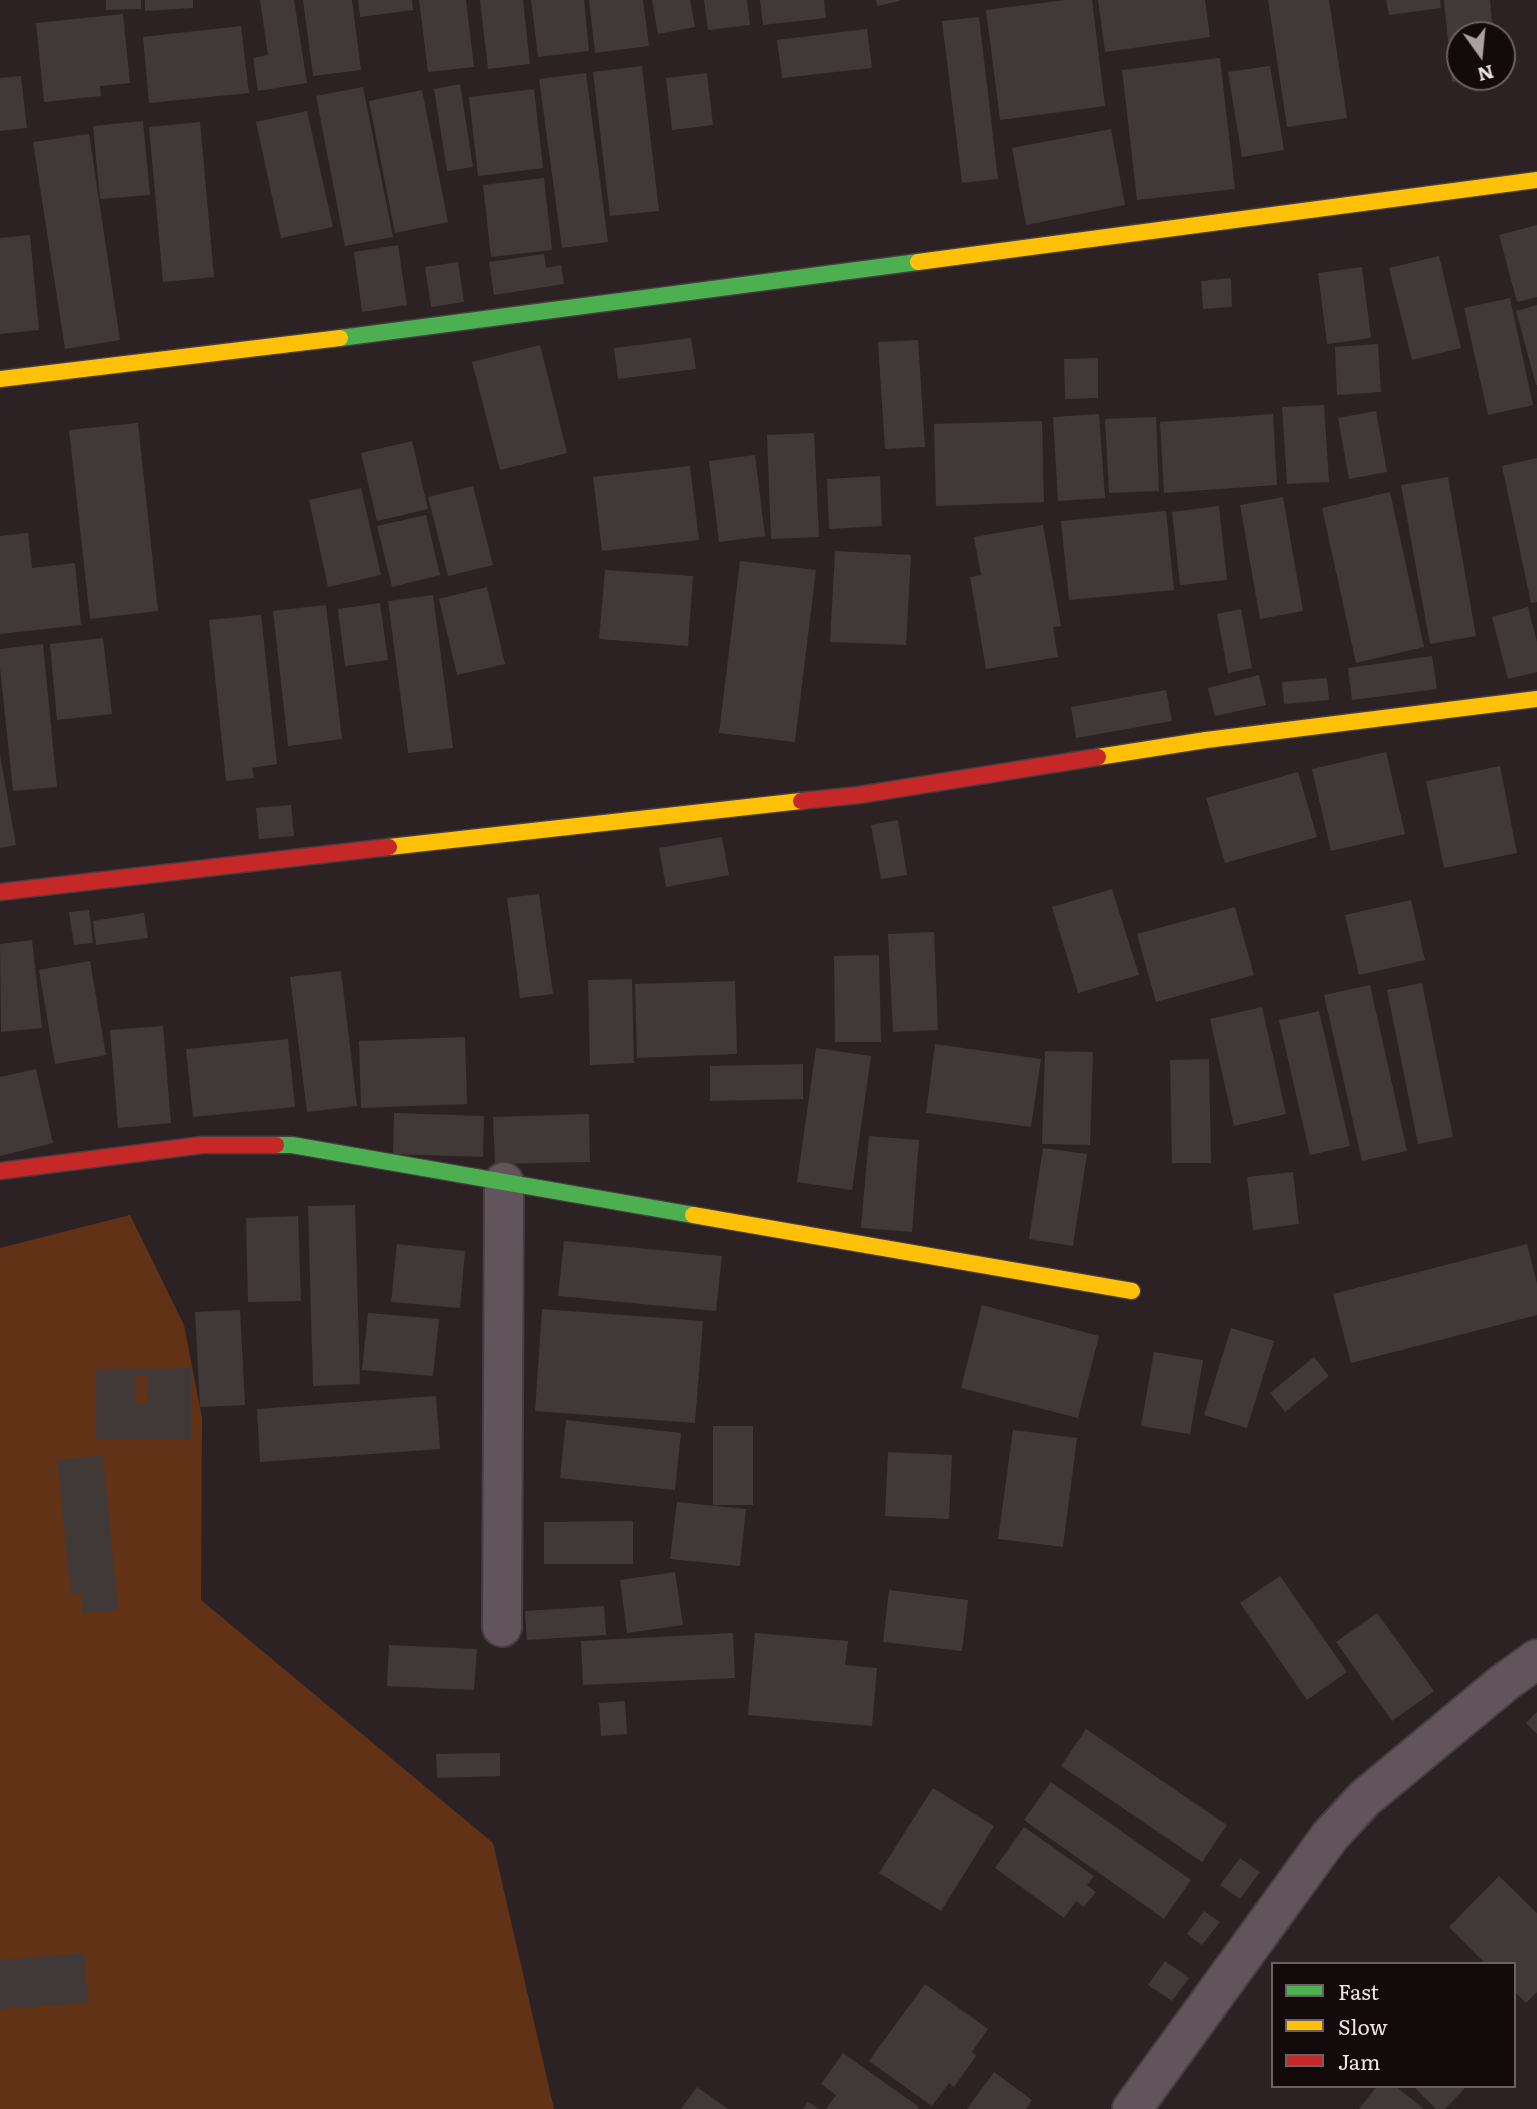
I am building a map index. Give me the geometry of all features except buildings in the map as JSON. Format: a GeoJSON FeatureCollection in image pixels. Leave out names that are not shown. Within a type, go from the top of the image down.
{"type":"FeatureCollection","features":[{"type":"Feature","properties":{"kind":"street"},"geometry":{"type":"LineString","coordinates":[[0,379],[250,350],[1537,180]]}},
{"type":"Feature","properties":{"kind":"street"},"geometry":{"type":"LineString","coordinates":[[0,892],[263,860],[859,795],[1206,740],[1537,699]]}},
{"type":"Feature","properties":{"kind":"street"},"geometry":{"type":"LineString","coordinates":[[0,1171],[202,1145],[292,1145],[1132,1291]]}},
{"type":"Feature","properties":{"kind":"street"},"geometry":{"type":"LineString","coordinates":[[502,1627],[503,1182]]}},
{"type":"Feature","properties":{"kind":"street"},"geometry":{"type":"LineString","coordinates":[[1132,2109],[1330,1836],[1365,1798],[1393,1773],[1537,1659]]}},
{"type":"Feature","properties":{"kind":"shaded area"},"geometry":{"type":"Polygon","coordinates":[[[130,1215],[184,1325],[202,1418],[201,1600],[493,1843],[554,2109],[0,2109],[0,1248],[130,1215]]]}},
{"type":"Feature","properties":{"kind":"traffic: fast"},"geometry":{"type":"LineString","coordinates":[[340,338],[918,262]]}},
{"type":"Feature","properties":{"kind":"traffic: fast"},"geometry":{"type":"LineString","coordinates":[[276,1145],[292,1145],[693,1215]]}},
{"type":"Feature","properties":{"kind":"traffic: slow"},"geometry":{"type":"LineString","coordinates":[[918,262],[1537,180]]}},
{"type":"Feature","properties":{"kind":"traffic: slow"},"geometry":{"type":"LineString","coordinates":[[0,379],[340,338]]}},
{"type":"Feature","properties":{"kind":"traffic: slow"},"geometry":{"type":"LineString","coordinates":[[1098,757],[1206,740],[1537,699]]}},
{"type":"Feature","properties":{"kind":"traffic: slow"},"geometry":{"type":"LineString","coordinates":[[389,847],[801,801]]}},
{"type":"Feature","properties":{"kind":"traffic: slow"},"geometry":{"type":"LineString","coordinates":[[693,1215],[1132,1291]]}},
{"type":"Feature","properties":{"kind":"traffic: jam"},"geometry":{"type":"LineString","coordinates":[[801,801],[859,795],[1098,757]]}},
{"type":"Feature","properties":{"kind":"traffic: jam"},"geometry":{"type":"LineString","coordinates":[[0,892],[389,847]]}},
{"type":"Feature","properties":{"kind":"traffic: jam"},"geometry":{"type":"LineString","coordinates":[[0,1171],[202,1145],[276,1145]]}}]}
